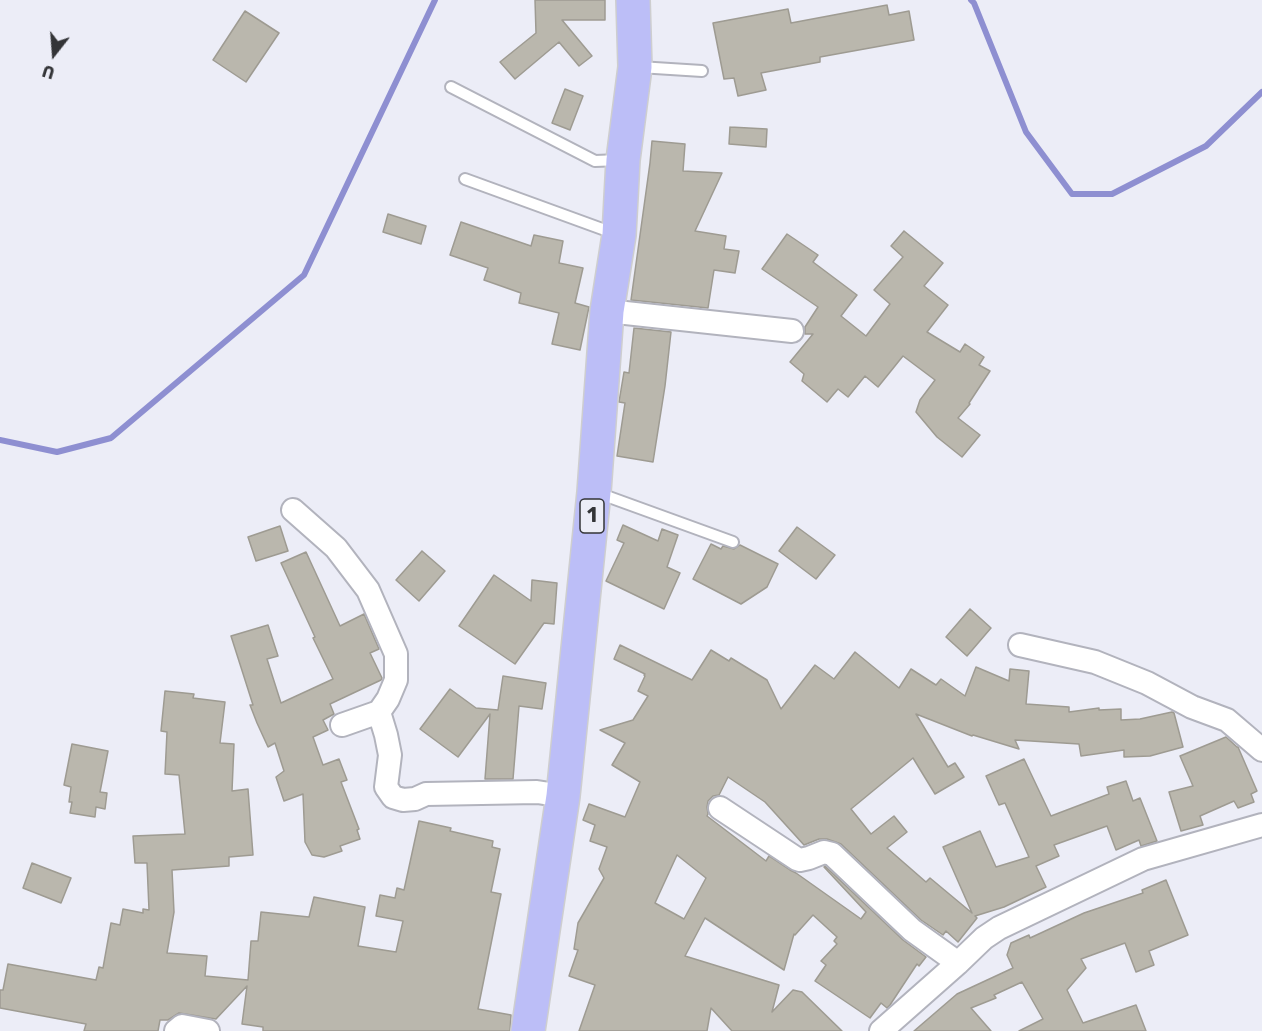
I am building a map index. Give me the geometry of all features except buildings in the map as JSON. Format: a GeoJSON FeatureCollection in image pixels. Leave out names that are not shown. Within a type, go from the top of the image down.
{"type":"FeatureCollection","features":[{"type":"Feature","properties":{"kind":"highway","name":"1"},"geometry":{"type":"LineString","coordinates":[[528,1031],[563,796],[594,492],[607,311],[619,235],[623,160],[635,67],[633,0]]}},
{"type":"Feature","properties":{"kind":"street"},"geometry":{"type":"LineString","coordinates":[[607,311],[792,331]]}},
{"type":"Feature","properties":{"kind":"street"},"geometry":{"type":"LineString","coordinates":[[293,510],[336,548],[368,590],[396,654],[396,680],[388,699],[379,712],[342,725]]}},
{"type":"Feature","properties":{"kind":"street"},"geometry":{"type":"LineString","coordinates":[[1020,645],[1095,662],[1147,683],[1192,707],[1227,720],[1262,750]]}},
{"type":"Feature","properties":{"kind":"street"},"geometry":{"type":"LineString","coordinates":[[379,712],[390,755],[386,787],[393,797],[403,801],[415,800],[426,794],[537,792],[563,796]]}},
{"type":"Feature","properties":{"kind":"street"},"geometry":{"type":"LineString","coordinates":[[720,808],[797,860],[824,852],[832,854],[912,930],[958,963]]}},
{"type":"Feature","properties":{"kind":"street"},"geometry":{"type":"LineString","coordinates":[[881,1031],[984,938],[999,928],[1143,859],[1262,825]]}},
{"type":"Feature","properties":{"kind":"street"},"geometry":{"type":"LineString","coordinates":[[176,1031],[183,1026],[208,1031]]}},
{"type":"Feature","properties":{"kind":"lane"},"geometry":{"type":"LineString","coordinates":[[635,67],[702,71]]}},
{"type":"Feature","properties":{"kind":"lane"},"geometry":{"type":"LineString","coordinates":[[451,87],[595,161],[623,160]]}},
{"type":"Feature","properties":{"kind":"lane"},"geometry":{"type":"LineString","coordinates":[[465,179],[619,235]]}},
{"type":"Feature","properties":{"kind":"lane"},"geometry":{"type":"LineString","coordinates":[[594,492],[733,542]]}},
{"type":"Feature","properties":{"kind":"waterway"},"geometry":{"type":"LineString","coordinates":[[0,440],[57,452],[111,438],[304,275],[435,0]]}},
{"type":"Feature","properties":{"kind":"waterway"},"geometry":{"type":"LineString","coordinates":[[971,0],[1026,132],[1072,194],[1112,194],[1206,146],[1262,92]]}}]}
